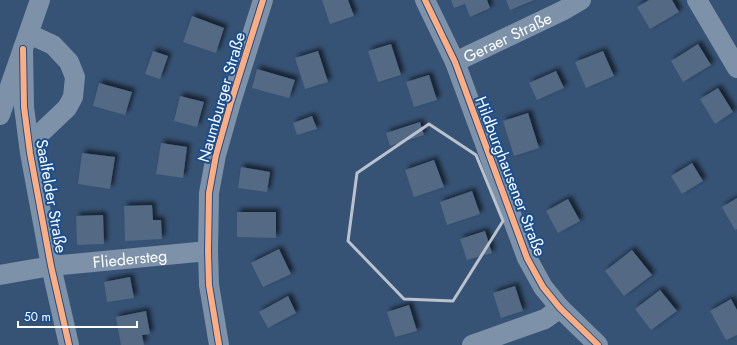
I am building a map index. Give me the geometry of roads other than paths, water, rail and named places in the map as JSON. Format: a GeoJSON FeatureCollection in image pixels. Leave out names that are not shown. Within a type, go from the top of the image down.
{"type":"FeatureCollection","features":[{"type":"Feature","properties":{"kind":"street","name":"Saalfelder Straße"},"geometry":{"type":"LineString","coordinates":[[0,115],[40,0]]}},
{"type":"Feature","properties":{"kind":"street","name":"Naumburger Straße"},"geometry":{"type":"LineString","coordinates":[[219,345],[209,285],[209,193],[216,155],[263,0]]}},
{"type":"Feature","properties":{"kind":"street","name":"Hildburghausener Straße"},"geometry":{"type":"LineString","coordinates":[[424,0],[455,62],[527,258],[543,287],[560,308],[598,345]]}},
{"type":"Feature","properties":{"kind":"street","name":"Geraer Straße"},"geometry":{"type":"LineString","coordinates":[[455,62],[564,10],[581,0]]}},
{"type":"Feature","properties":{"kind":"street"},"geometry":{"type":"LineString","coordinates":[[697,0],[737,68]]}},
{"type":"Feature","properties":{"kind":"street","name":"Saalfelder Straße"},"geometry":{"type":"LineString","coordinates":[[26,41],[24,107],[29,144],[51,266],[69,345]]}},
{"type":"Feature","properties":{"kind":"street"},"geometry":{"type":"LineString","coordinates":[[26,41],[53,45],[69,62],[76,77],[73,97],[67,108],[29,144]]}},
{"type":"Feature","properties":{"kind":"street"},"geometry":{"type":"LineString","coordinates":[[24,107],[46,116],[58,116]]}},
{"type":"Feature","properties":{"kind":"street","name":"Fliedersteg"},"geometry":{"type":"LineString","coordinates":[[51,266],[208,251]]}},
{"type":"Feature","properties":{"kind":"street","name":"Saalfelder Straße"},"geometry":{"type":"LineString","coordinates":[[0,275],[51,266]]}},
{"type":"Feature","properties":{"kind":"street"},"geometry":{"type":"LineString","coordinates":[[472,345],[545,319],[560,308]]}}]}
